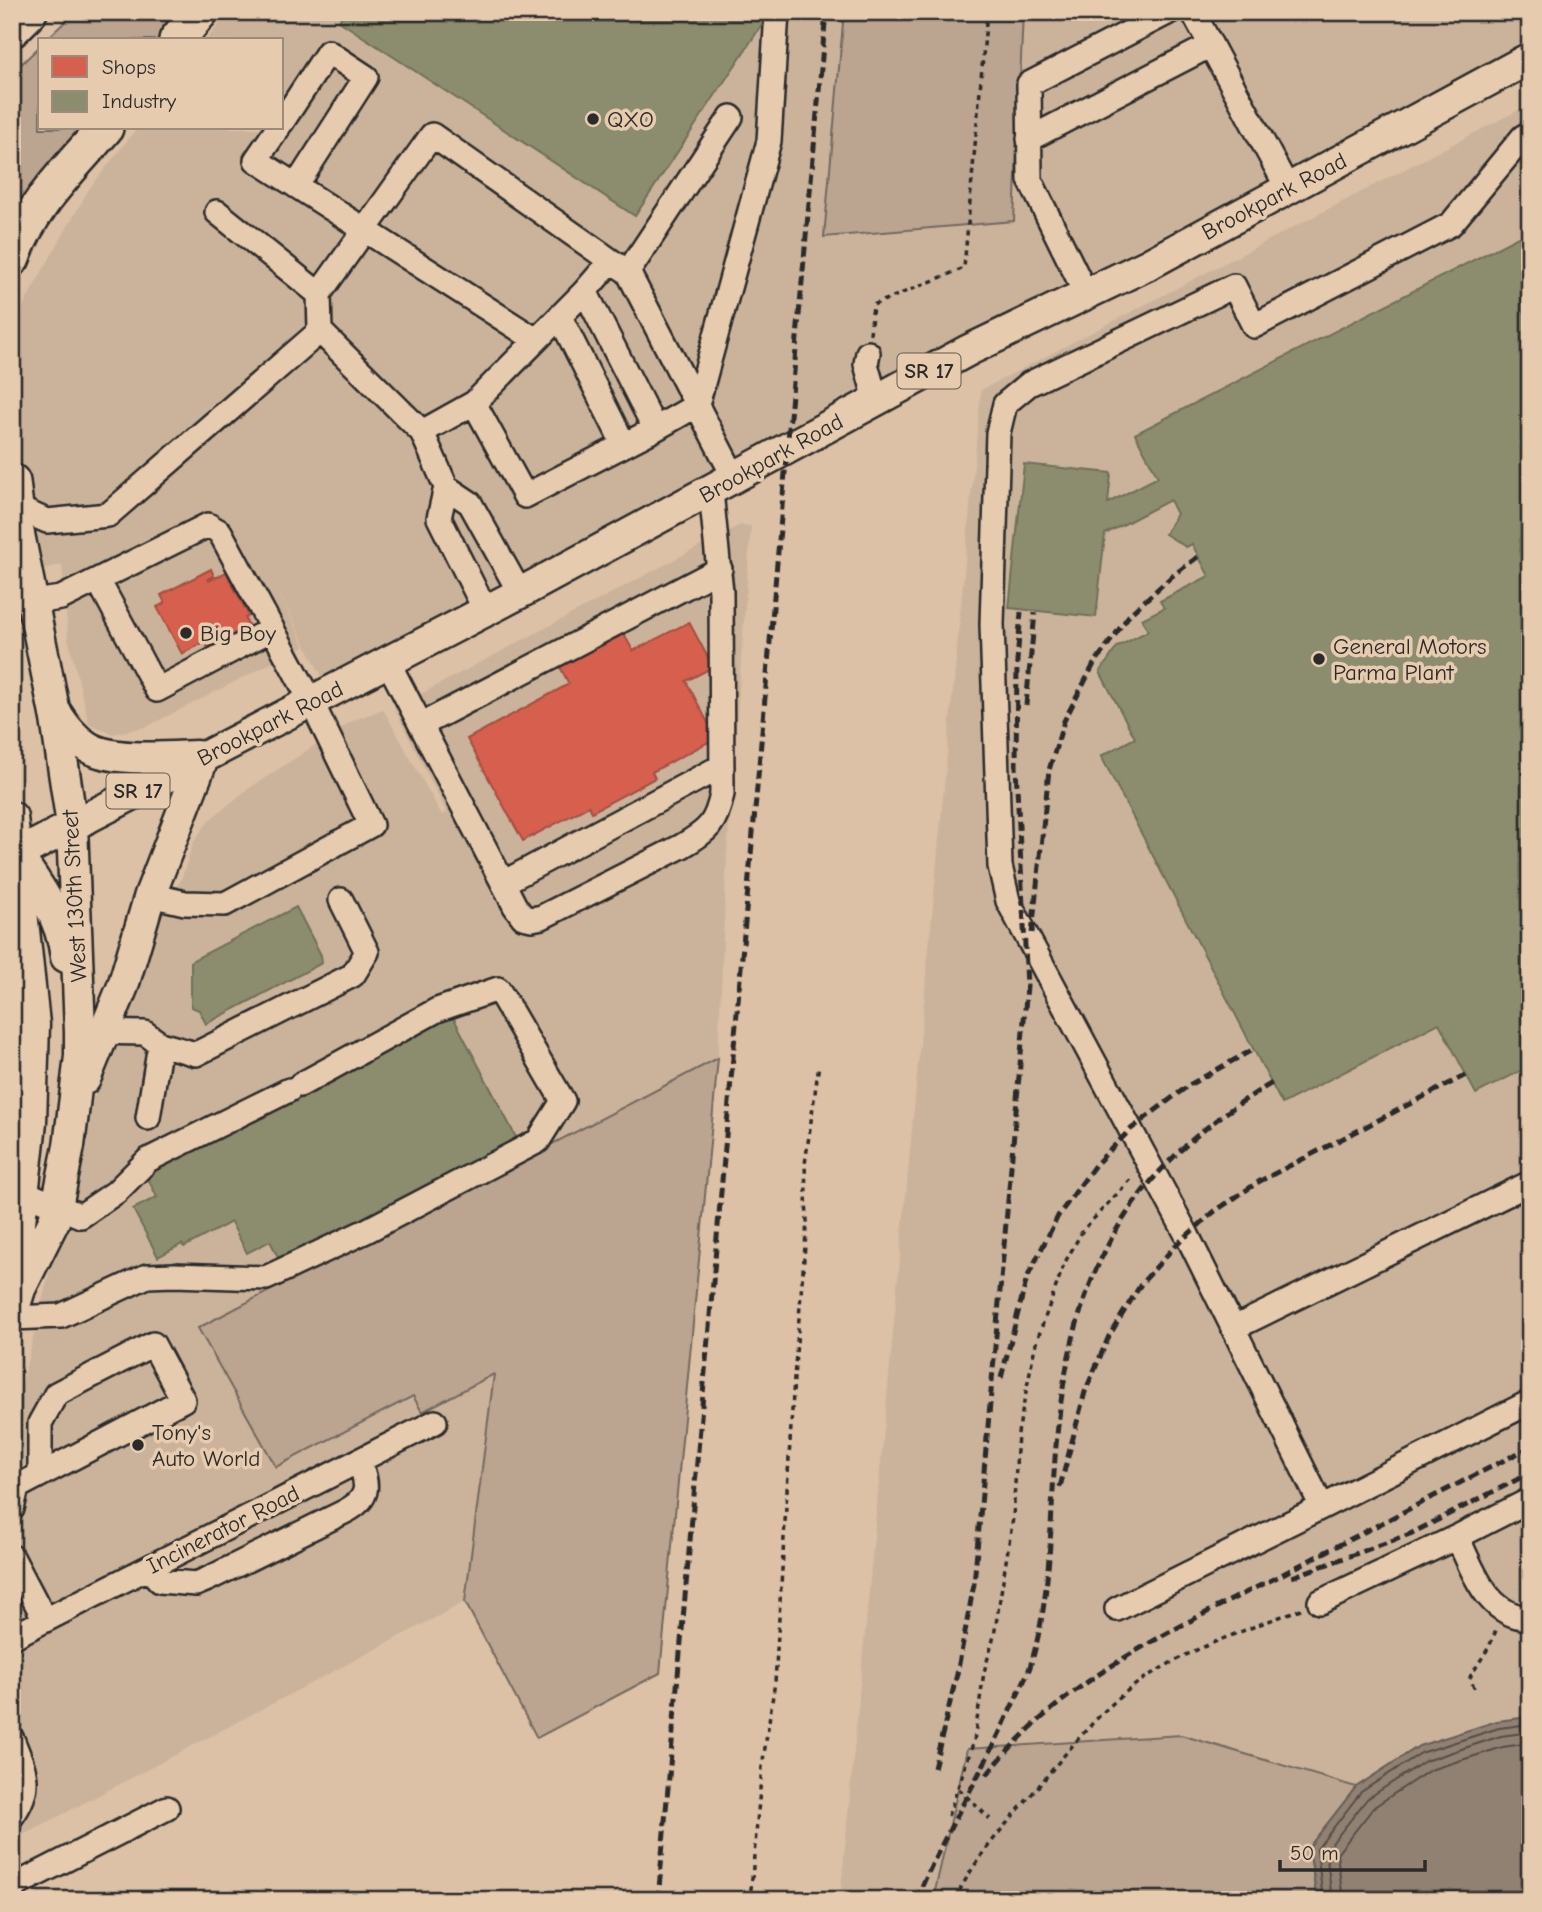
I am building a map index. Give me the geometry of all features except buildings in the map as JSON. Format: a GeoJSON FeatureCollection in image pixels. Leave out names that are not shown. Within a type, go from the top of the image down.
{"type":"FeatureCollection","features":[{"type":"Feature","properties":{"kind":"highway"},"geometry":{"type":"LineString","coordinates":[[12,29],[29,12]]}},
{"type":"Feature","properties":{"kind":"highway"},"geometry":{"type":"LineString","coordinates":[[179,38],[200,12]]}},
{"type":"Feature","properties":{"kind":"highway"},"geometry":{"type":"LineString","coordinates":[[12,258],[37,210],[103,130]]}},
{"type":"Feature","properties":{"kind":"main road","name":"Brookpark Road"},"geometry":{"type":"LineString","coordinates":[[14,856],[520,593],[968,350],[1149,264],[1530,58]]}},
{"type":"Feature","properties":{"kind":"main road","name":"West 130th Street"},"geometry":{"type":"LineString","coordinates":[[13,499],[23,603],[55,711],[72,825],[79,989],[92,1032]]}},
{"type":"Feature","properties":{"kind":"main road"},"geometry":{"type":"LineString","coordinates":[[15,1308],[54,1221],[69,1146],[73,1109],[92,1032],[123,986],[150,895],[204,756],[132,758],[89,748],[70,733],[55,711]]}},
{"type":"Feature","properties":{"kind":"main road"},"geometry":{"type":"LineString","coordinates":[[12,817],[14,856],[34,1024],[32,1122],[20,1222],[15,1308]]}},
{"type":"Feature","properties":{"kind":"main road"},"geometry":{"type":"LineString","coordinates":[[14,856],[51,907],[64,939],[67,963],[79,989]]}},
{"type":"Feature","properties":{"kind":"main road"},"geometry":{"type":"LineString","coordinates":[[34,1024],[57,1031],[92,1032]]}},
{"type":"Feature","properties":{"kind":"street"},"geometry":{"type":"LineString","coordinates":[[474,403],[525,496],[697,405],[769,141],[777,12]]}},
{"type":"Feature","properties":{"kind":"street"},"geometry":{"type":"LineString","coordinates":[[1086,293],[1030,180],[1029,84],[1169,12]]}},
{"type":"Feature","properties":{"kind":"street"},"geometry":{"type":"LineString","coordinates":[[1193,12],[1288,189]]}},
{"type":"Feature","properties":{"kind":"street"},"geometry":{"type":"LineString","coordinates":[[1029,139],[1211,45]]}},
{"type":"Feature","properties":{"kind":"street"},"geometry":{"type":"LineString","coordinates":[[284,119],[328,52],[366,77],[296,186]]}},
{"type":"Feature","properties":{"kind":"street"},"geometry":{"type":"LineString","coordinates":[[422,432],[474,403],[585,291],[620,266],[731,117]]}},
{"type":"Feature","properties":{"kind":"street"},"geometry":{"type":"LineString","coordinates":[[277,130],[256,160],[537,340]]}},
{"type":"Feature","properties":{"kind":"street"},"geometry":{"type":"LineString","coordinates":[[1322,1507],[1234,1328],[1009,901],[1000,866],[992,624],[998,433],[1005,404],[1029,384],[1234,286],[1254,326],[1451,224],[1523,137],[1530,133]]}},
{"type":"Feature","properties":{"kind":"street"},"geometry":{"type":"LineString","coordinates":[[388,662],[523,917],[542,917],[682,846],[703,834],[719,812],[722,794],[722,484],[697,405],[620,266],[432,135],[319,294],[320,331],[422,432],[446,487],[470,503],[520,593]]}},
{"type":"Feature","properties":{"kind":"street"},"geometry":{"type":"LineString","coordinates":[[217,212],[319,294]]}},
{"type":"Feature","properties":{"kind":"street"},"geometry":{"type":"LineString","coordinates":[[585,291],[655,429]]}},
{"type":"Feature","properties":{"kind":"street"},"geometry":{"type":"LineString","coordinates":[[560,317],[624,445]]}},
{"type":"Feature","properties":{"kind":"street"},"geometry":{"type":"LineString","coordinates":[[13,499],[47,521],[108,515],[320,331]]}},
{"type":"Feature","properties":{"kind":"street"},"geometry":{"type":"LineString","coordinates":[[868,353],[866,364],[876,400]]}},
{"type":"Feature","properties":{"kind":"street"},"geometry":{"type":"LineString","coordinates":[[446,487],[439,517],[485,610]]}},
{"type":"Feature","properties":{"kind":"street"},"geometry":{"type":"LineString","coordinates":[[23,603],[61,598],[208,524],[220,532],[312,703],[371,825],[226,904],[185,903],[150,895]]}},
{"type":"Feature","properties":{"kind":"street"},"geometry":{"type":"LineString","coordinates":[[421,725],[720,569]]}},
{"type":"Feature","properties":{"kind":"street"},"geometry":{"type":"LineString","coordinates":[[98,580],[157,690],[272,629]]}},
{"type":"Feature","properties":{"kind":"street"},"geometry":{"type":"LineString","coordinates":[[503,883],[722,766]]}},
{"type":"Feature","properties":{"kind":"street"},"geometry":{"type":"LineString","coordinates":[[92,1032],[145,1033],[160,1044],[196,1054],[353,975],[367,952],[341,900]]}},
{"type":"Feature","properties":{"kind":"street"},"geometry":{"type":"LineString","coordinates":[[15,1308],[61,1316],[147,1276],[266,1278],[366,1231],[538,1141],[563,1101],[498,989],[437,1010],[295,1088],[148,1160],[116,1192],[81,1216],[23,1192]]}},
{"type":"Feature","properties":{"kind":"street"},"geometry":{"type":"LineString","coordinates":[[148,1118],[160,1044]]}},
{"type":"Feature","properties":{"kind":"street"},"geometry":{"type":"LineString","coordinates":[[1234,1328],[1530,1184]]}},
{"type":"Feature","properties":{"kind":"street"},"geometry":{"type":"LineString","coordinates":[[14,1494],[40,1475],[183,1400],[153,1343],[56,1394],[40,1423],[40,1475]]}},
{"type":"Feature","properties":{"kind":"street"},"geometry":{"type":"LineString","coordinates":[[1117,1609],[1530,1402]]}},
{"type":"Feature","properties":{"kind":"street","name":"Incinerator Road"},"geometry":{"type":"LineString","coordinates":[[12,1637],[435,1422]]}},
{"type":"Feature","properties":{"kind":"street"},"geometry":{"type":"LineString","coordinates":[[148,1568],[160,1581],[196,1584],[358,1505],[365,1494],[365,1476],[359,1461]]}},
{"type":"Feature","properties":{"kind":"street"},"geometry":{"type":"LineString","coordinates":[[1320,1602],[1530,1500]]}},
{"type":"Feature","properties":{"kind":"street"},"geometry":{"type":"LineString","coordinates":[[1457,1537],[1485,1593],[1504,1612],[1530,1618]]}},
{"type":"Feature","properties":{"kind":"street"},"geometry":{"type":"LineString","coordinates":[[12,1557],[45,1620]]}},
{"type":"Feature","properties":{"kind":"street"},"geometry":{"type":"LineString","coordinates":[[12,1739],[25,1774],[26,1788],[23,1801],[12,1816]]}},
{"type":"Feature","properties":{"kind":"street"},"geometry":{"type":"LineString","coordinates":[[12,1887],[167,1808]]}},
{"type":"Feature","properties":{"kind":"path"},"geometry":{"type":"LineString","coordinates":[[868,353],[873,305],[964,268],[987,12]]}},
{"type":"Feature","properties":{"kind":"path"},"geometry":{"type":"LineString","coordinates":[[750,1900],[762,1768],[775,1682],[794,1378],[807,1222],[805,1164],[819,1064]]}},
{"type":"Feature","properties":{"kind":"path"},"geometry":{"type":"LineString","coordinates":[[948,1816],[974,1741],[984,1672],[1002,1596],[1013,1518],[1018,1433],[1035,1346],[1064,1264],[1083,1230],[1132,1178],[1150,1166]]}},
{"type":"Feature","properties":{"kind":"path"},"geometry":{"type":"LineString","coordinates":[[955,1900],[974,1866],[997,1835],[1094,1721],[1126,1691],[1160,1669],[1213,1644],[1320,1602]]}},
{"type":"Feature","properties":{"kind":"path"},"geometry":{"type":"LineString","coordinates":[[1474,1688],[1470,1677],[1489,1647],[1504,1612]]}},
{"type":"Feature","properties":{"kind":"path"},"geometry":{"type":"LineString","coordinates":[[959,1789],[990,1819]]}},
{"type":"Feature","properties":{"kind":"shaded area"},"geometry":{"type":"Polygon","coordinates":[[[75,12],[185,12],[166,38],[48,38],[75,12]]]}},
{"type":"Feature","properties":{"kind":"shaded area"},"geometry":{"type":"Polygon","coordinates":[[[229,12],[844,12],[825,237],[1014,221],[1023,12],[1530,12],[1530,43],[322,677],[276,587],[305,646],[146,727],[113,734],[89,724],[68,638],[62,565],[38,570],[12,468],[12,325],[89,189],[135,130],[284,130],[284,38],[208,38],[229,12]]]}},
{"type":"Feature","properties":{"kind":"shaded area"},"geometry":{"type":"Polygon","coordinates":[[[844,12],[1023,12],[1014,221],[824,237],[844,12]]]}},
{"type":"Feature","properties":{"kind":"shaded area"},"geometry":{"type":"Polygon","coordinates":[[[38,48],[38,130],[89,130],[12,233],[12,73],[38,48]]]}},
{"type":"Feature","properties":{"kind":"shaded area"},"geometry":{"type":"Polygon","coordinates":[[[1530,104],[1530,1900],[840,1900],[981,390],[1530,104]]]}},
{"type":"Feature","properties":{"kind":"shaded area"},"geometry":{"type":"Polygon","coordinates":[[[740,525],[751,526],[727,854],[718,1058],[670,1083],[276,1467],[413,1396],[422,1412],[494,1373],[465,1602],[12,1841],[12,1424],[87,1119],[153,919],[181,880],[193,843],[209,820],[248,789],[352,721],[383,709],[442,815],[447,813],[394,708],[740,525]]]}},
{"type":"Feature","properties":{"kind":"shaded area"},"geometry":{"type":"Polygon","coordinates":[[[718,1058],[660,1673],[537,1738],[465,1602],[494,1374],[422,1412],[413,1396],[276,1467],[198,1328],[718,1058]]]}},
{"type":"Feature","properties":{"kind":"shaded area"},"geometry":{"type":"Polygon","coordinates":[[[1181,1735],[1356,1787],[1309,1847],[1317,1900],[933,1900],[967,1749],[1181,1735]]]}},
{"type":"Feature","properties":{"kind":"water"},"geometry":{"type":"Polygon","coordinates":[[[1530,1717],[1530,1900],[1317,1900],[1309,1847],[1356,1787],[1419,1746],[1497,1721],[1530,1717]]]}},
{"type":"Feature","properties":{"kind":"railway"},"geometry":{"type":"LineString","coordinates":[[658,1900],[826,12]]}},
{"type":"Feature","properties":{"kind":"railway"},"geometry":{"type":"LineString","coordinates":[[1032,933],[1049,770],[1064,721],[1094,664],[1130,614],[1199,556]]}},
{"type":"Feature","properties":{"kind":"railway"},"geometry":{"type":"LineString","coordinates":[[934,1768],[957,1674],[974,1584],[1027,986],[1016,767],[1017,661],[1021,612]]}},
{"type":"Feature","properties":{"kind":"railway"},"geometry":{"type":"LineString","coordinates":[[1026,705],[1035,613]]}},
{"type":"Feature","properties":{"kind":"railway"},"geometry":{"type":"LineString","coordinates":[[1001,1378],[1027,1278],[1058,1216],[1095,1165],[1131,1129],[1189,1085],[1254,1049]]}},
{"type":"Feature","properties":{"kind":"railway"},"geometry":{"type":"LineString","coordinates":[[1060,1487],[1085,1392],[1109,1336],[1141,1284],[1175,1246],[1215,1211],[1260,1181],[1466,1075]]}},
{"type":"Feature","properties":{"kind":"railway"},"geometry":{"type":"LineString","coordinates":[[916,1900],[1030,1667],[1046,1590],[1062,1396],[1073,1339],[1089,1287],[1111,1239],[1140,1196],[1175,1155],[1219,1118],[1272,1083]]}},
{"type":"Feature","properties":{"kind":"railway"},"geometry":{"type":"LineString","coordinates":[[987,1775],[1017,1741],[1050,1711],[1121,1660],[1199,1616],[1530,1447]]}},
{"type":"Feature","properties":{"kind":"railway"},"geometry":{"type":"LineString","coordinates":[[1292,1577],[1410,1534],[1530,1473]]}},
{"type":"Feature","properties":{"kind":"place","name":"QXO"},"geometry":{"type":"Point","coordinates":[593,119]}},
{"type":"Feature","properties":{"kind":"place","name":"Big Boy"},"geometry":{"type":"Point","coordinates":[186,633]}},
{"type":"Feature","properties":{"kind":"place","name":"General Motors Parma Plant"},"geometry":{"type":"Point","coordinates":[1319,659]}},
{"type":"Feature","properties":{"kind":"place","name":"Tony's Auto World"},"geometry":{"type":"Point","coordinates":[138,1445]}}]}
